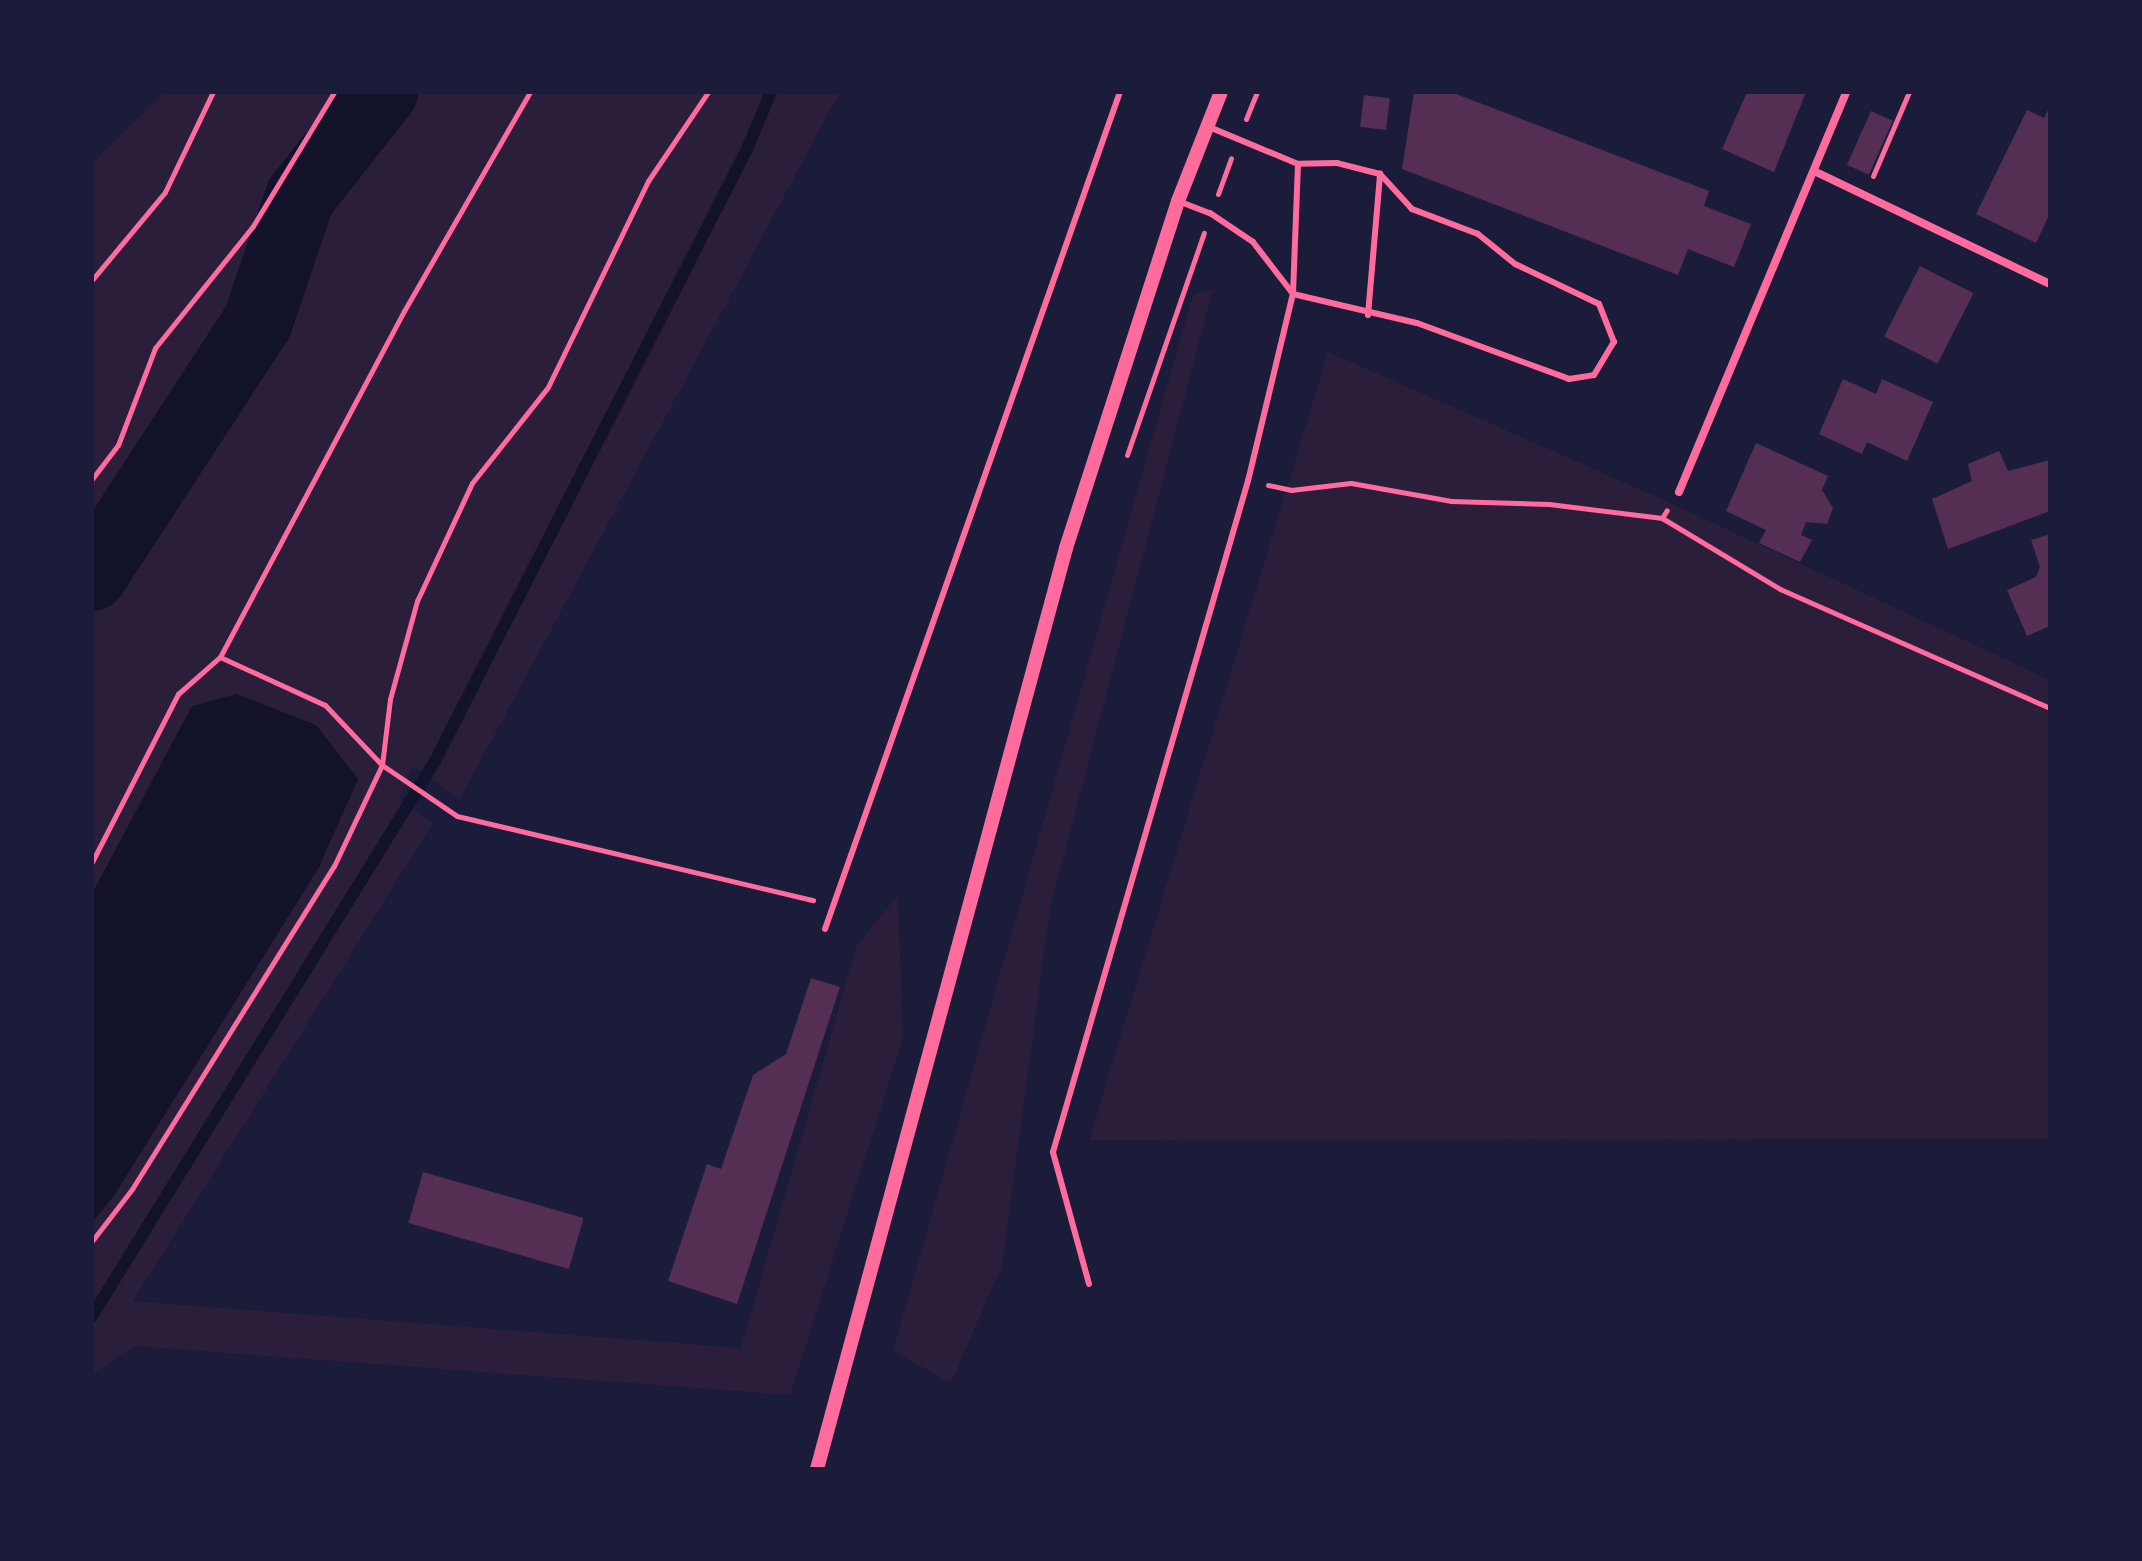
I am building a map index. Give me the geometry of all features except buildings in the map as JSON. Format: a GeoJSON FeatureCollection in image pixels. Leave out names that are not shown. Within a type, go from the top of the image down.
{"type":"FeatureCollection","features":[{"type":"Feature","properties":{"kind":"street"},"geometry":{"type":"LineString","coordinates":[[817,1469],[1066,548],[1178,201],[1221,92]]}},
{"type":"Feature","properties":{"kind":"street"},"geometry":{"type":"LineString","coordinates":[[1679,492],[1846,92]]}},
{"type":"Feature","properties":{"kind":"street"},"geometry":{"type":"LineString","coordinates":[[1814,171],[1866,193],[2050,284]]}},
{"type":"Feature","properties":{"kind":"lane"},"geometry":{"type":"LineString","coordinates":[[825,929],[1120,92]]}},
{"type":"Feature","properties":{"kind":"lane"},"geometry":{"type":"LineString","coordinates":[[1178,201],[1210,213],[1253,242],[1293,294],[1368,315],[1417,323],[1569,379],[1594,375],[1614,342],[1599,304],[1515,264],[1478,234],[1412,209],[1380,174],[1337,163],[1298,164],[1207,126]]}},
{"type":"Feature","properties":{"kind":"lane"},"geometry":{"type":"LineString","coordinates":[[1089,1284],[1053,1152],[1248,481],[1293,294],[1298,164]]}},
{"type":"Feature","properties":{"kind":"lane"},"geometry":{"type":"LineString","coordinates":[[1368,315],[1380,174]]}},
{"type":"Feature","properties":{"kind":"path"},"geometry":{"type":"LineString","coordinates":[[92,280],[165,192],[213,92]]}},
{"type":"Feature","properties":{"kind":"path"},"geometry":{"type":"LineString","coordinates":[[92,479],[118,445],[155,348],[253,226],[334,92]]}},
{"type":"Feature","properties":{"kind":"path"},"geometry":{"type":"LineString","coordinates":[[92,862],[178,694],[220,657],[404,311],[530,92]]}},
{"type":"Feature","properties":{"kind":"path"},"geometry":{"type":"LineString","coordinates":[[92,1241],[132,1189],[334,866],[382,765],[390,699],[417,601],[472,483],[548,387],[648,181],[708,92]]}},
{"type":"Feature","properties":{"kind":"path"},"geometry":{"type":"LineString","coordinates":[[1866,193],[1909,92]]}},
{"type":"Feature","properties":{"kind":"path"},"geometry":{"type":"LineString","coordinates":[[1123,466],[1210,213]]}},
{"type":"Feature","properties":{"kind":"path"},"geometry":{"type":"LineString","coordinates":[[1248,481],[1291,490],[1351,483],[1451,501],[1549,504],[1662,518],[1780,589],[2050,708]]}},
{"type":"Feature","properties":{"kind":"path"},"geometry":{"type":"LineString","coordinates":[[1662,518],[1679,492]]}},
{"type":"Feature","properties":{"kind":"path"},"geometry":{"type":"LineString","coordinates":[[220,657],[325,705],[382,765],[457,816],[833,905]]}},
{"type":"Feature","properties":{"kind":"shaded area"},"geometry":{"type":"Polygon","coordinates":[[[165,92],[840,92],[460,799],[413,766],[399,800],[433,823],[133,1301],[741,1348],[857,945],[898,895],[903,1038],[790,1395],[135,1346],[92,1374],[92,1222],[113,1197],[319,867],[358,779],[192,706],[92,894],[92,164],[165,92]]]}},
{"type":"Feature","properties":{"kind":"shaded area"},"geometry":{"type":"Polygon","coordinates":[[[1213,289],[1050,908],[1002,1265],[951,1383],[893,1351],[1193,295],[1213,289]]]}},
{"type":"Feature","properties":{"kind":"shaded area"},"geometry":{"type":"Polygon","coordinates":[[[1328,352],[1653,495],[2050,680],[2050,1139],[1089,1140],[1328,352]]]}},
{"type":"Feature","properties":{"kind":"shaded area"},"geometry":{"type":"Polygon","coordinates":[[[237,694],[316,725],[358,779],[319,867],[113,1197],[92,1222],[92,894],[192,706],[237,694]]]}},
{"type":"Feature","properties":{"kind":"waterway"},"geometry":{"type":"LineString","coordinates":[[92,576],[258,321],[300,197],[383,92]]}},
{"type":"Feature","properties":{"kind":"waterway"},"geometry":{"type":"LineString","coordinates":[[92,1316],[435,761],[747,149],[771,92]]}}]}
